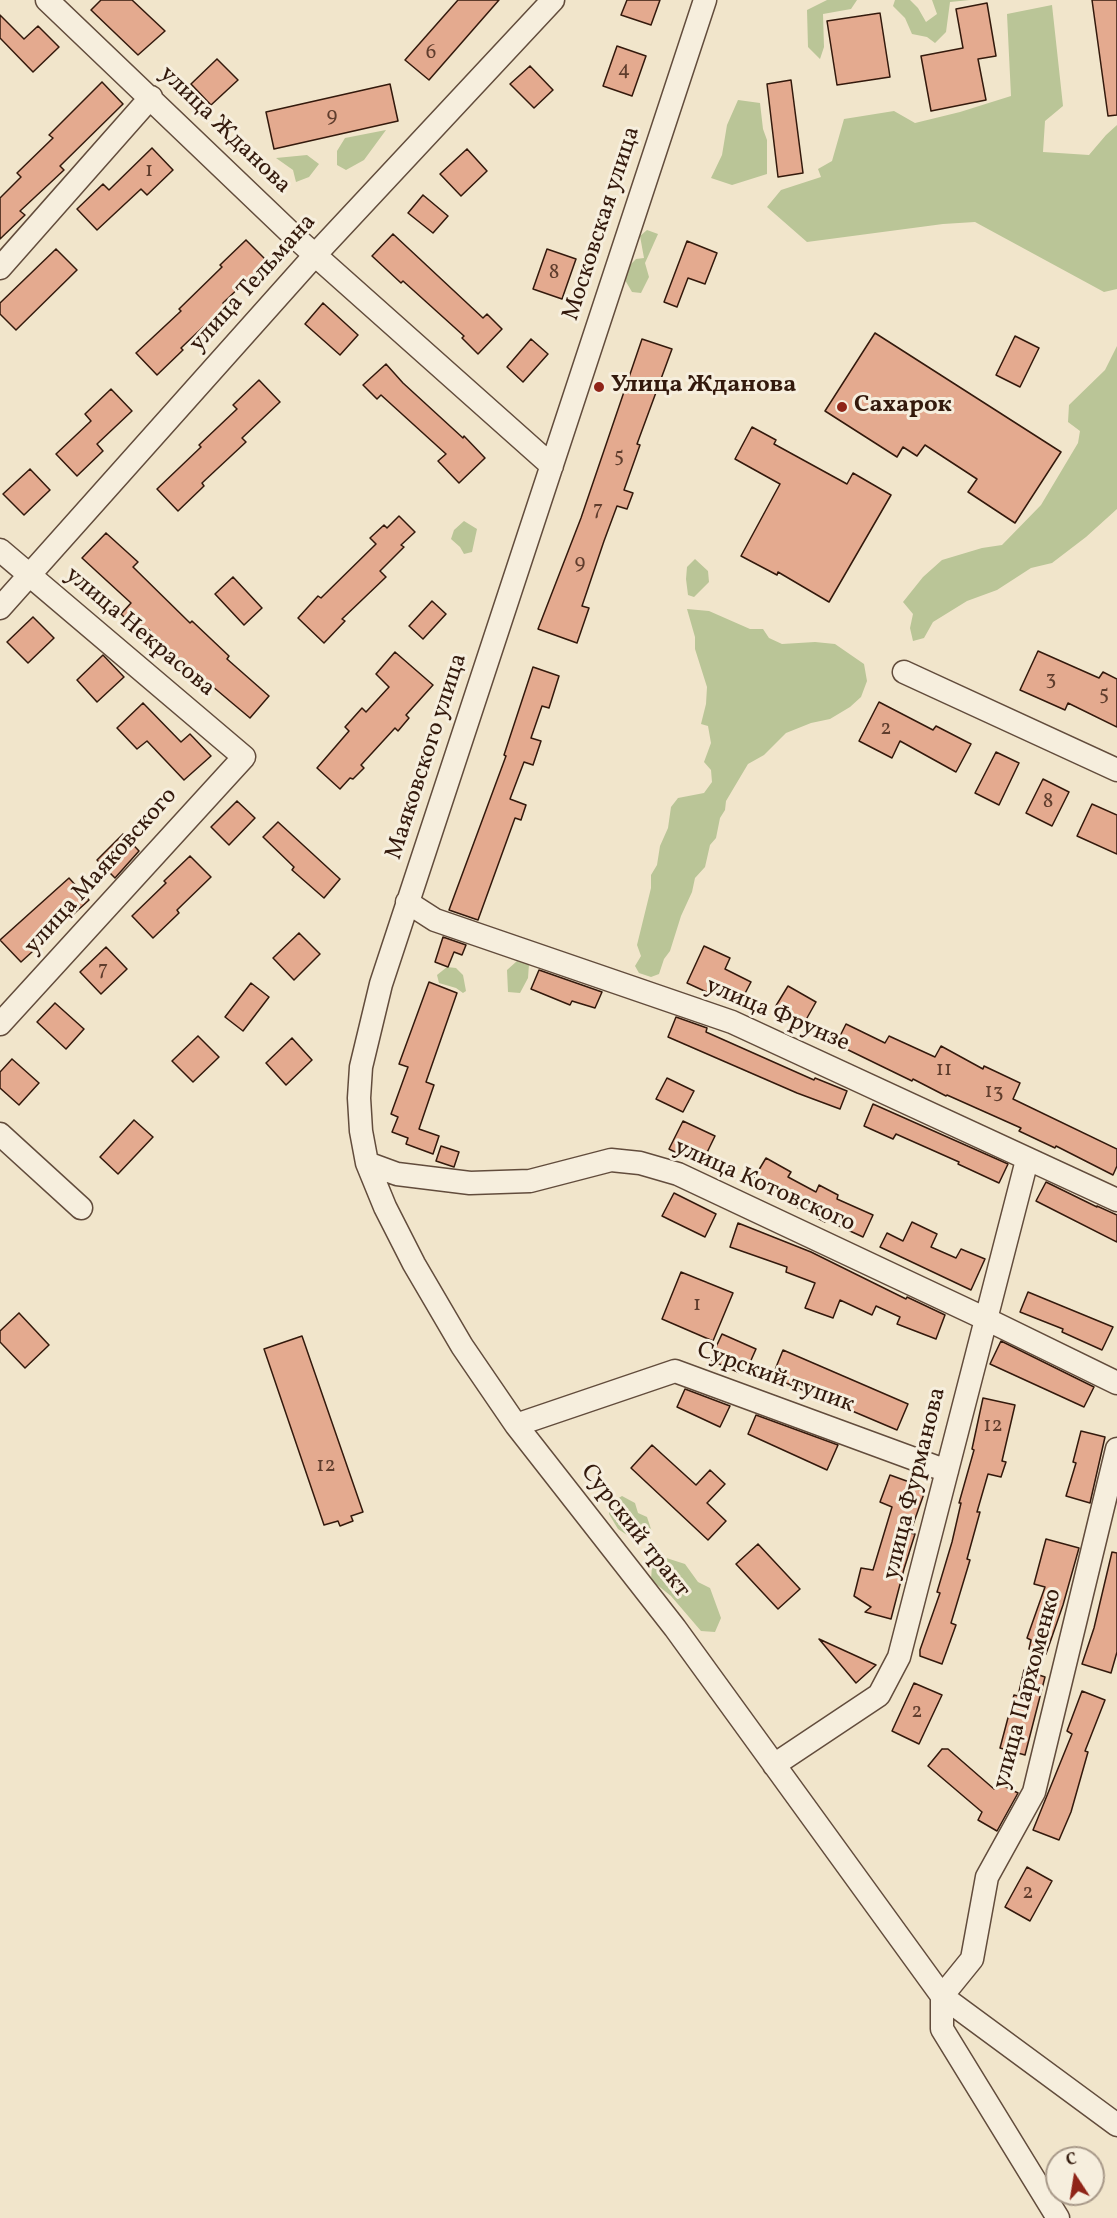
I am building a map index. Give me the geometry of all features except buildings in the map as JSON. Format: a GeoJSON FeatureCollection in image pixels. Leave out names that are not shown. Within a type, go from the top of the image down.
{"type":"FeatureCollection","features":[{"type":"Feature","properties":{"kind":"street","name":"улица Жданова"},"geometry":{"type":"LineString","coordinates":[[47,0],[315,255],[552,466]]}},
{"type":"Feature","properties":{"kind":"street","name":"улица Тельмана"},"geometry":{"type":"LineString","coordinates":[[0,608],[315,255],[553,0]]}},
{"type":"Feature","properties":{"kind":"street","name":"Московская улица"},"geometry":{"type":"LineString","coordinates":[[552,466],[705,0]]}},
{"type":"Feature","properties":{"kind":"street"},"geometry":{"type":"LineString","coordinates":[[0,268],[151,97]]}},
{"type":"Feature","properties":{"kind":"street","name":"Маяковского улица"},"geometry":{"type":"LineString","coordinates":[[361,1067],[381,984],[407,902],[552,466]]}},
{"type":"Feature","properties":{"kind":"street","name":"улица Некрасова"},"geometry":{"type":"LineString","coordinates":[[0,550],[244,757]]}},
{"type":"Feature","properties":{"kind":"street"},"geometry":{"type":"LineString","coordinates":[[904,672],[1117,770]]}},
{"type":"Feature","properties":{"kind":"street","name":"улица Маяковского"},"geometry":{"type":"LineString","coordinates":[[0,1024],[244,757]]}},
{"type":"Feature","properties":{"kind":"street","name":"улица Фрунзе"},"geometry":{"type":"LineString","coordinates":[[407,902],[435,920],[732,1022],[1117,1200]]}},
{"type":"Feature","properties":{"kind":"street","name":"Сурский тракт"},"geometry":{"type":"LineString","coordinates":[[361,1067],[359,1098],[361,1131],[367,1163],[385,1207],[414,1264],[462,1346],[516,1425],[675,1628],[942,1996],[1117,2125]]}},
{"type":"Feature","properties":{"kind":"street"},"geometry":{"type":"LineString","coordinates":[[0,1134],[81,1208]]}},
{"type":"Feature","properties":{"kind":"street","name":"улица Котовского"},"geometry":{"type":"LineString","coordinates":[[367,1163],[397,1174],[470,1183],[530,1181],[611,1160],[640,1163],[678,1174],[1117,1383]]}},
{"type":"Feature","properties":{"kind":"street","name":"улица Фурманова"},"geometry":{"type":"LineString","coordinates":[[774,1765],[879,1695],[899,1657],[1028,1160]]}},
{"type":"Feature","properties":{"kind":"street","name":"Сурский тупик"},"geometry":{"type":"LineString","coordinates":[[516,1425],[675,1371],[947,1471]]}},
{"type":"Feature","properties":{"kind":"street","name":"улица Пархоменко"},"geometry":{"type":"LineString","coordinates":[[942,1996],[972,1959],[987,1877],[1034,1792],[1117,1449]]}},
{"type":"Feature","properties":{"kind":"street"},"geometry":{"type":"LineString","coordinates":[[942,1996],[942,2028],[1058,2218]]}},
{"type":"Feature","properties":{"kind":"green space"},"geometry":{"type":"Polygon","coordinates":[[[827,0],[857,0],[851,9],[823,14],[824,47],[820,59],[808,47],[807,10],[827,0]]]}},
{"type":"Feature","properties":{"kind":"green space"},"geometry":{"type":"Polygon","coordinates":[[[895,0],[910,0],[926,22],[937,14],[932,0],[970,0],[950,2],[946,32],[935,43],[927,37],[912,34],[905,18],[893,6],[895,0]]]}},
{"type":"Feature","properties":{"kind":"green space"},"geometry":{"type":"Polygon","coordinates":[[[1052,5],[1063,106],[1045,121],[1043,152],[1089,155],[1117,125],[1117,289],[1104,292],[975,222],[807,242],[767,207],[781,190],[821,177],[818,169],[832,161],[844,119],[894,111],[915,123],[1011,96],[1007,14],[1052,5]]]}},
{"type":"Feature","properties":{"kind":"green space"},"geometry":{"type":"Polygon","coordinates":[[[738,100],[760,103],[763,129],[767,140],[767,174],[732,185],[711,178],[722,155],[727,125],[738,100]]]}},
{"type":"Feature","properties":{"kind":"green space"},"geometry":{"type":"Polygon","coordinates":[[[386,130],[364,160],[346,170],[337,165],[337,151],[345,138],[386,130]]]}},
{"type":"Feature","properties":{"kind":"green space"},"geometry":{"type":"Polygon","coordinates":[[[307,155],[319,164],[309,177],[296,182],[293,170],[276,158],[307,155]]]}},
{"type":"Feature","properties":{"kind":"green space"},"geometry":{"type":"Polygon","coordinates":[[[647,230],[658,234],[645,263],[649,277],[641,293],[632,292],[625,280],[630,265],[636,259],[644,258],[640,236],[647,230]]]}},
{"type":"Feature","properties":{"kind":"green space"},"geometry":{"type":"Polygon","coordinates":[[[1117,346],[1117,509],[1052,563],[1031,568],[997,590],[967,601],[933,622],[924,638],[913,641],[910,628],[913,614],[903,602],[923,577],[942,560],[982,548],[1002,545],[1041,505],[1078,443],[1080,431],[1068,422],[1069,405],[1105,370],[1117,346]]]}},
{"type":"Feature","properties":{"kind":"green space"},"geometry":{"type":"Polygon","coordinates":[[[464,521],[477,529],[472,552],[464,554],[451,539],[454,530],[464,521]]]}},
{"type":"Feature","properties":{"kind":"green space"},"geometry":{"type":"Polygon","coordinates":[[[695,559],[708,571],[709,582],[694,597],[688,595],[686,579],[687,567],[695,559]]]}},
{"type":"Feature","properties":{"kind":"green space"},"geometry":{"type":"Polygon","coordinates":[[[687,609],[709,611],[750,629],[763,629],[769,638],[782,644],[815,642],[835,644],[864,664],[867,681],[861,697],[850,707],[830,719],[811,723],[786,733],[764,755],[748,764],[726,801],[716,838],[710,845],[705,867],[695,878],[670,951],[664,959],[659,974],[651,977],[639,973],[635,966],[641,956],[637,945],[651,888],[651,875],[657,865],[660,846],[668,828],[671,807],[678,798],[704,793],[712,782],[711,770],[704,762],[711,743],[708,726],[701,724],[707,687],[695,649],[695,637],[687,609]]]}},
{"type":"Feature","properties":{"kind":"green space"},"geometry":{"type":"Polygon","coordinates":[[[517,961],[529,964],[528,978],[520,993],[508,992],[507,970],[517,961]]]}},
{"type":"Feature","properties":{"kind":"green space"},"geometry":{"type":"Polygon","coordinates":[[[447,967],[456,968],[463,975],[466,991],[463,993],[456,988],[439,983],[437,975],[447,967]]]}},
{"type":"Feature","properties":{"kind":"green space"},"geometry":{"type":"Polygon","coordinates":[[[622,1496],[635,1503],[638,1513],[647,1517],[652,1532],[639,1543],[618,1529],[609,1514],[612,1502],[622,1496]]]}},
{"type":"Feature","properties":{"kind":"green space"},"geometry":{"type":"Polygon","coordinates":[[[657,1555],[685,1564],[698,1582],[710,1588],[721,1618],[715,1632],[701,1631],[671,1596],[651,1580],[652,1565],[657,1555]]]}},
{"type":"Feature","properties":{"kind":"place","name":"Улица Жданова"},"geometry":{"type":"Point","coordinates":[599,387]}},
{"type":"Feature","properties":{"kind":"place","name":"Сахарок"},"geometry":{"type":"Point","coordinates":[842,407]}}]}
